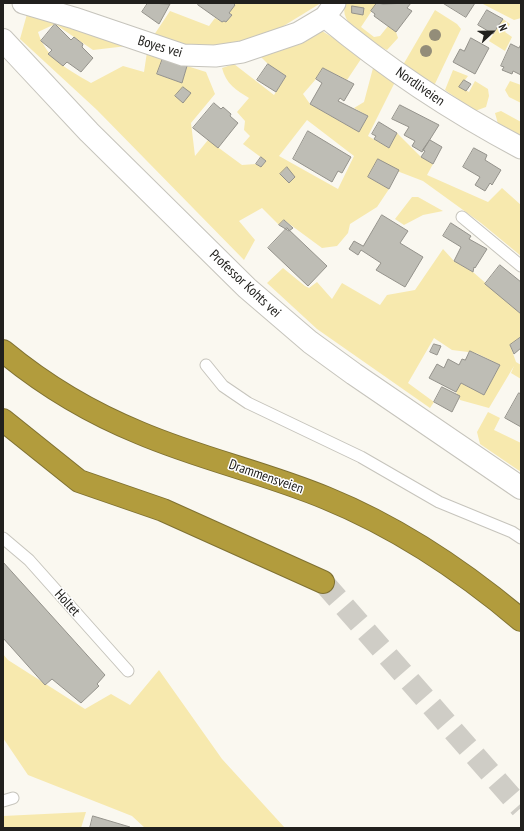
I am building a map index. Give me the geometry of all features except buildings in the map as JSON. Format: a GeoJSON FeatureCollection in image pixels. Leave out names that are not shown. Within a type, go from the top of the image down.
{"type":"FeatureCollection","features":[{"type":"Feature","properties":{"kind":"highway","name":"Drammensveien"},"geometry":{"type":"LineString","coordinates":[[3,351],[22,367],[82,406],[134,431],[320,496],[362,515],[405,538],[449,566],[490,594],[521,620]]}},
{"type":"Feature","properties":{"kind":"highway"},"geometry":{"type":"LineString","coordinates":[[3,420],[79,481],[163,510],[323,582]]}},
{"type":"Feature","properties":{"kind":"main road","name":"Professor Kohts vei"},"geometry":{"type":"LineString","coordinates":[[3,40],[89,132],[247,288],[310,342],[354,374],[521,488]]}},
{"type":"Feature","properties":{"kind":"street","name":"Boyes vei"},"geometry":{"type":"LineString","coordinates":[[23,3],[74,18],[183,55],[215,56],[242,52],[298,33],[330,10]]}},
{"type":"Feature","properties":{"kind":"street","name":"Nordliveien"},"geometry":{"type":"LineString","coordinates":[[330,10],[347,36],[435,98],[482,127],[521,148]]}},
{"type":"Feature","properties":{"kind":"lane"},"geometry":{"type":"LineString","coordinates":[[462,217],[521,266]]}},
{"type":"Feature","properties":{"kind":"lane"},"geometry":{"type":"LineString","coordinates":[[206,365],[223,386],[248,403],[361,457],[439,502],[505,529],[521,538]]}},
{"type":"Feature","properties":{"kind":"lane","name":"Holtet"},"geometry":{"type":"LineString","coordinates":[[3,538],[29,560],[128,671]]}},
{"type":"Feature","properties":{"kind":"shaded area"},"geometry":{"type":"Polygon","coordinates":[[[236,3],[321,3],[277,30],[234,47],[188,47],[154,35],[170,11],[209,26],[215,18],[222,22],[226,22],[232,15],[229,13],[236,3]]]}},
{"type":"Feature","properties":{"kind":"shaded area"},"geometry":{"type":"Polygon","coordinates":[[[346,3],[377,3],[361,27],[374,37],[380,36],[388,26],[396,32],[398,38],[387,50],[372,43],[350,25],[344,10],[346,3]]]}},
{"type":"Feature","properties":{"kind":"shaded area"},"geometry":{"type":"Polygon","coordinates":[[[481,3],[521,3],[521,18],[514,20],[481,3]]]}},
{"type":"Feature","properties":{"kind":"shaded area"},"geometry":{"type":"Polygon","coordinates":[[[435,10],[457,24],[461,29],[433,88],[403,65],[435,10]]]}},
{"type":"Feature","properties":{"kind":"shaded area"},"geometry":{"type":"Polygon","coordinates":[[[27,14],[66,24],[127,46],[93,50],[55,24],[38,32],[52,57],[91,83],[123,66],[144,72],[147,52],[163,58],[157,74],[182,83],[187,66],[206,72],[215,94],[191,123],[195,156],[208,140],[242,165],[256,164],[261,167],[266,161],[243,144],[250,136],[244,130],[245,121],[237,112],[249,98],[229,82],[222,68],[234,64],[274,95],[286,76],[268,64],[259,55],[322,31],[363,56],[347,80],[323,68],[303,94],[310,104],[359,132],[368,116],[354,108],[364,102],[373,68],[395,82],[368,136],[389,148],[397,133],[421,157],[433,164],[427,175],[488,202],[502,188],[521,205],[521,256],[481,223],[423,181],[397,171],[378,159],[368,177],[389,189],[377,207],[350,224],[348,233],[337,246],[322,248],[284,220],[279,225],[262,208],[239,221],[255,240],[244,260],[97,110],[20,39],[27,14]],[[307,120],[279,156],[338,189],[354,156],[307,120]]]}},
{"type":"Feature","properties":{"kind":"shaded area"},"geometry":{"type":"Polygon","coordinates":[[[503,19],[510,24],[505,32],[512,37],[505,51],[489,41],[503,19]]]}},
{"type":"Feature","properties":{"kind":"shaded area"},"geometry":{"type":"Polygon","coordinates":[[[453,70],[468,76],[460,87],[469,92],[475,81],[488,89],[489,96],[486,107],[475,111],[445,90],[453,70]]]}},
{"type":"Feature","properties":{"kind":"shaded area"},"geometry":{"type":"Polygon","coordinates":[[[510,81],[521,85],[521,103],[509,97],[505,90],[510,81]]]}},
{"type":"Feature","properties":{"kind":"shaded area"},"geometry":{"type":"Polygon","coordinates":[[[501,111],[521,122],[521,137],[498,124],[495,113],[501,111]]]}},
{"type":"Feature","properties":{"kind":"shaded area"},"geometry":{"type":"Polygon","coordinates":[[[412,197],[418,197],[443,211],[423,215],[404,225],[395,219],[412,197]]]}},
{"type":"Feature","properties":{"kind":"shaded area"},"geometry":{"type":"Polygon","coordinates":[[[443,249],[454,261],[473,272],[521,314],[521,337],[510,345],[516,362],[521,365],[521,379],[511,373],[514,366],[489,408],[460,400],[456,392],[461,383],[484,395],[500,365],[476,353],[452,350],[434,338],[408,383],[434,402],[430,408],[317,329],[267,283],[283,268],[309,288],[317,282],[332,299],[342,283],[380,305],[387,295],[415,290],[443,249]]]}},
{"type":"Feature","properties":{"kind":"shaded area"},"geometry":{"type":"Polygon","coordinates":[[[488,412],[500,418],[494,430],[521,443],[521,472],[480,444],[477,432],[488,412]]]}},
{"type":"Feature","properties":{"kind":"shaded area"},"geometry":{"type":"Polygon","coordinates":[[[3,654],[8,660],[85,709],[111,694],[130,705],[159,670],[222,759],[285,828],[145,828],[132,816],[28,775],[3,738],[3,654]]]}},
{"type":"Feature","properties":{"kind":"shaded area"},"geometry":{"type":"Polygon","coordinates":[[[86,812],[81,828],[3,828],[3,816],[86,812]]]}},
{"type":"Feature","properties":{"kind":"tunnel"},"geometry":{"type":"LineString","coordinates":[[323,582],[521,808]]}}]}
